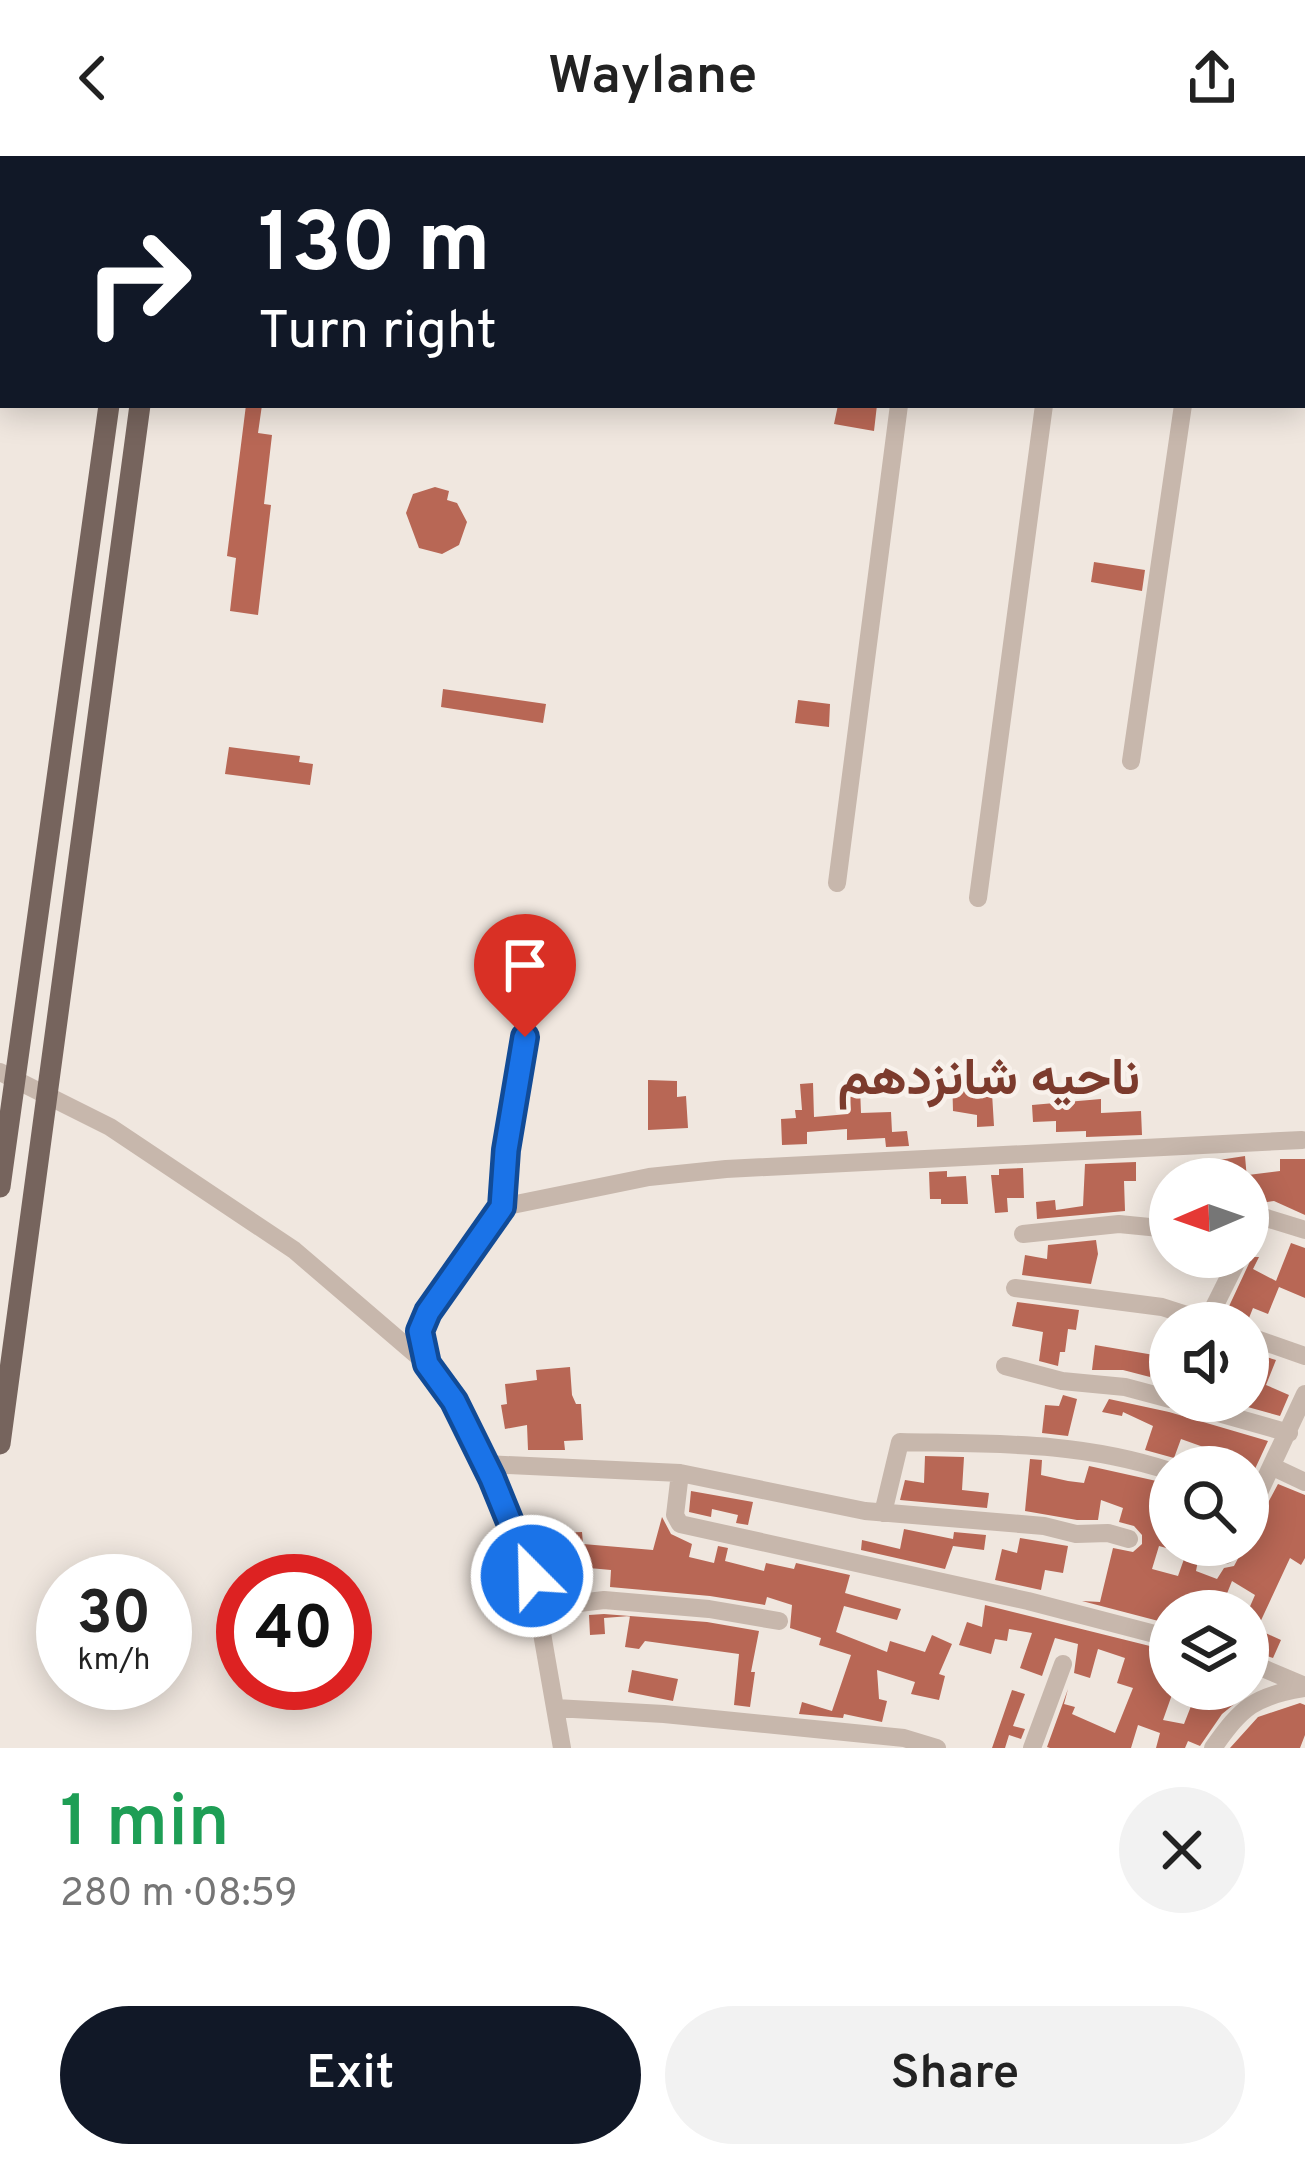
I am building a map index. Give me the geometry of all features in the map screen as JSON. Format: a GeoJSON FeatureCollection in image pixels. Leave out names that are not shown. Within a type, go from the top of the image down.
{"type":"FeatureCollection","features":[{"type":"Feature","properties":{"kind":"main road"},"geometry":{"type":"LineString","coordinates":[[0,1187],[7,1076],[110,408]]}},
{"type":"Feature","properties":{"kind":"main road"},"geometry":{"type":"LineString","coordinates":[[0,1444],[140,408]]}},
{"type":"Feature","properties":{"kind":"street"},"geometry":{"type":"LineString","coordinates":[[837,884],[899,408]]}},
{"type":"Feature","properties":{"kind":"street"},"geometry":{"type":"LineString","coordinates":[[978,898],[1044,408]]}},
{"type":"Feature","properties":{"kind":"street"},"geometry":{"type":"LineString","coordinates":[[1131,761],[1184,408]]}},
{"type":"Feature","properties":{"kind":"street"},"geometry":{"type":"LineString","coordinates":[[427,1364],[422,1321],[502,1207],[506,1150],[529,1010]]}},
{"type":"Feature","properties":{"kind":"street"},"geometry":{"type":"LineString","coordinates":[[7,1076],[110,1126],[294,1250],[427,1364],[454,1401],[532,1576],[562,1748]]}},
{"type":"Feature","properties":{"kind":"street"},"geometry":{"type":"LineString","coordinates":[[502,1207],[649,1177],[726,1169],[1303,1140]]}},
{"type":"Feature","properties":{"kind":"street"},"geometry":{"type":"LineString","coordinates":[[1269,1221],[1305,1230]]}},
{"type":"Feature","properties":{"kind":"street"},"geometry":{"type":"LineString","coordinates":[[1023,1234],[1119,1224],[1149,1227]]}},
{"type":"Feature","properties":{"kind":"street"},"geometry":{"type":"LineString","coordinates":[[1016,1288],[1149,1305]]}},
{"type":"Feature","properties":{"kind":"street"},"geometry":{"type":"LineString","coordinates":[[1269,1343],[1305,1356]]}},
{"type":"Feature","properties":{"kind":"street"},"geometry":{"type":"LineString","coordinates":[[1005,1366],[1062,1382],[1149,1394]]}},
{"type":"Feature","properties":{"kind":"street"},"geometry":{"type":"LineString","coordinates":[[1269,1475],[1305,1394]]}},
{"type":"Feature","properties":{"kind":"street"},"geometry":{"type":"LineString","coordinates":[[1250,1422],[1289,1433]]}},
{"type":"Feature","properties":{"kind":"street"},"geometry":{"type":"LineString","coordinates":[[884,1513],[900,1442],[1065,1446],[1149,1464]]}},
{"type":"Feature","properties":{"kind":"street"},"geometry":{"type":"LineString","coordinates":[[485,1464],[680,1473],[773,1495],[884,1513],[1044,1526],[1129,1539]]}},
{"type":"Feature","properties":{"kind":"street"},"geometry":{"type":"LineString","coordinates":[[1274,1467],[1305,1482]]}},
{"type":"Feature","properties":{"kind":"street"},"geometry":{"type":"LineString","coordinates":[[680,1473],[675,1515],[680,1524],[1028,1600],[1149,1632]]}},
{"type":"Feature","properties":{"kind":"street"},"geometry":{"type":"LineString","coordinates":[[538,1608],[604,1600],[709,1609],[779,1622]]}},
{"type":"Feature","properties":{"kind":"street"},"geometry":{"type":"LineString","coordinates":[[1032,1748],[1064,1664]]}},
{"type":"Feature","properties":{"kind":"street"},"geometry":{"type":"LineString","coordinates":[[1269,1673],[1301,1690]]}},
{"type":"Feature","properties":{"kind":"street"},"geometry":{"type":"LineString","coordinates":[[1213,1748],[1241,1709],[1301,1690]]}},
{"type":"Feature","properties":{"kind":"street"},"geometry":{"type":"LineString","coordinates":[[555,1708],[664,1714],[937,1748]]}},
{"type":"Feature","properties":{"kind":"building"},"geometry":{"type":"Polygon","coordinates":[[[246,408],[262,408],[258,433],[272,435],[264,504],[271,505],[258,615],[230,611],[236,558],[227,556],[246,408]]]}},
{"type":"Feature","properties":{"kind":"building"},"geometry":{"type":"Polygon","coordinates":[[[837,408],[877,408],[874,431],[834,424],[837,408]]]}},
{"type":"Feature","properties":{"kind":"building"},"geometry":{"type":"Polygon","coordinates":[[[435,487],[449,491],[447,500],[457,503],[467,522],[459,545],[442,554],[419,548],[406,513],[413,494],[435,487]]]}},
{"type":"Feature","properties":{"kind":"building"},"geometry":{"type":"Polygon","coordinates":[[[1094,562],[1145,570],[1142,591],[1091,582],[1094,562]]]}},
{"type":"Feature","properties":{"kind":"building"},"geometry":{"type":"Polygon","coordinates":[[[443,689],[546,704],[543,723],[441,707],[443,689]]]}},
{"type":"Feature","properties":{"kind":"building"},"geometry":{"type":"Polygon","coordinates":[[[798,700],[830,704],[829,727],[795,723],[798,700]]]}},
{"type":"Feature","properties":{"kind":"building"},"geometry":{"type":"Polygon","coordinates":[[[229,747],[300,756],[299,762],[313,764],[310,785],[225,774],[229,747]]]}},
{"type":"Feature","properties":{"kind":"building"},"geometry":{"type":"Polygon","coordinates":[[[952,1073],[968,1073],[969,1095],[992,1093],[994,1126],[977,1127],[977,1115],[953,1111],[952,1073]]]}},
{"type":"Feature","properties":{"kind":"building"},"geometry":{"type":"Polygon","coordinates":[[[648,1080],[677,1081],[677,1097],[686,1096],[688,1128],[648,1130],[648,1080]]]}},
{"type":"Feature","properties":{"kind":"building"},"geometry":{"type":"Polygon","coordinates":[[[813,1083],[814,1117],[848,1114],[847,1088],[860,1088],[861,1113],[891,1112],[892,1132],[907,1131],[909,1146],[886,1147],[885,1138],[847,1140],[847,1129],[807,1132],[807,1144],[782,1145],[781,1119],[796,1118],[795,1110],[802,1110],[800,1084],[813,1083]]]}},
{"type":"Feature","properties":{"kind":"building"},"geometry":{"type":"Polygon","coordinates":[[[1101,1099],[1101,1113],[1141,1111],[1142,1135],[1086,1137],[1086,1131],[1056,1132],[1056,1121],[1033,1122],[1032,1105],[1101,1099]]]}},
{"type":"Feature","properties":{"kind":"building"},"geometry":{"type":"Polygon","coordinates":[[[1280,1159],[1305,1159],[1305,1215],[1269,1202],[1269,1172],[1280,1171],[1280,1159]]]}},
{"type":"Feature","properties":{"kind":"building"},"geometry":{"type":"Polygon","coordinates":[[[1136,1162],[1136,1181],[1124,1181],[1125,1211],[1037,1219],[1036,1202],[1055,1200],[1056,1210],[1083,1206],[1085,1164],[1136,1162]]]}},
{"type":"Feature","properties":{"kind":"building"},"geometry":{"type":"Polygon","coordinates":[[[1023,1168],[1024,1198],[1007,1198],[1008,1212],[995,1213],[991,1175],[999,1175],[999,1169],[1023,1168]]]}},
{"type":"Feature","properties":{"kind":"building"},"geometry":{"type":"Polygon","coordinates":[[[947,1171],[947,1177],[966,1176],[968,1204],[930,1199],[929,1172],[947,1171]]]}},
{"type":"Feature","properties":{"kind":"building"},"geometry":{"type":"Polygon","coordinates":[[[1096,1240],[1091,1284],[1022,1275],[1025,1255],[1047,1259],[1048,1245],[1096,1240]]]}},
{"type":"Feature","properties":{"kind":"building"},"geometry":{"type":"Polygon","coordinates":[[[1291,1243],[1305,1248],[1305,1298],[1279,1287],[1269,1312],[1269,1302],[1231,1302],[1242,1278],[1276,1281],[1291,1243]]]}},
{"type":"Feature","properties":{"kind":"building"},"geometry":{"type":"Polygon","coordinates":[[[1017,1302],[1079,1310],[1076,1330],[1068,1329],[1058,1366],[1039,1361],[1043,1332],[1012,1326],[1017,1302]]]}},
{"type":"Feature","properties":{"kind":"building"},"geometry":{"type":"Polygon","coordinates":[[[1095,1345],[1149,1354],[1149,1377],[1123,1370],[1092,1370],[1095,1345]]]}},
{"type":"Feature","properties":{"kind":"building"},"geometry":{"type":"Polygon","coordinates":[[[570,1367],[572,1395],[581,1404],[583,1440],[564,1441],[565,1450],[528,1450],[527,1425],[505,1429],[501,1405],[507,1404],[505,1384],[537,1380],[536,1370],[570,1367]]]}},
{"type":"Feature","properties":{"kind":"building"},"geometry":{"type":"Polygon","coordinates":[[[1269,1386],[1289,1395],[1280,1416],[1269,1413],[1269,1386]]]}},
{"type":"Feature","properties":{"kind":"building"},"geometry":{"type":"Polygon","coordinates":[[[1063,1395],[1077,1399],[1068,1436],[1042,1433],[1045,1405],[1059,1406],[1063,1395]]]}},
{"type":"Feature","properties":{"kind":"building"},"geometry":{"type":"Polygon","coordinates":[[[1109,1399],[1149,1408],[1149,1422],[1203,1422],[1268,1441],[1266,1446],[1201,1446],[1181,1439],[1178,1446],[1149,1446],[1149,1451],[1145,1450],[1153,1426],[1123,1412],[1122,1416],[1102,1412],[1109,1399]]]}},
{"type":"Feature","properties":{"kind":"building"},"geometry":{"type":"Polygon","coordinates":[[[925,1456],[964,1457],[962,1490],[989,1493],[987,1508],[900,1500],[905,1480],[924,1483],[925,1456]]]}},
{"type":"Feature","properties":{"kind":"building"},"geometry":{"type":"Polygon","coordinates":[[[1030,1459],[1042,1460],[1041,1475],[1068,1481],[1084,1483],[1089,1466],[1149,1479],[1149,1566],[1178,1576],[1182,1566],[1197,1566],[1196,1571],[1217,1579],[1224,1568],[1269,1566],[1269,1501],[1278,1484],[1305,1495],[1305,1558],[1301,1565],[1290,1558],[1269,1603],[1269,1590],[1247,1590],[1232,1581],[1228,1590],[1149,1590],[1149,1619],[1082,1601],[1100,1602],[1113,1548],[1133,1552],[1142,1544],[1142,1535],[1134,1526],[1119,1522],[1123,1508],[1101,1500],[1098,1520],[1025,1511],[1030,1459]]]}},
{"type":"Feature","properties":{"kind":"building"},"geometry":{"type":"Polygon","coordinates":[[[691,1491],[753,1502],[748,1525],[736,1523],[738,1515],[712,1509],[711,1517],[689,1512],[691,1491]]]}},
{"type":"Feature","properties":{"kind":"building"},"geometry":{"type":"Polygon","coordinates":[[[662,1517],[671,1534],[692,1544],[689,1557],[714,1563],[718,1546],[728,1548],[725,1561],[764,1571],[766,1563],[794,1569],[796,1563],[850,1575],[845,1593],[901,1609],[897,1620],[844,1606],[836,1632],[887,1652],[890,1641],[925,1652],[932,1635],[952,1644],[939,1674],[945,1676],[939,1700],[911,1694],[915,1682],[877,1670],[879,1699],[887,1701],[882,1722],[844,1714],[843,1718],[799,1714],[802,1702],[832,1711],[851,1655],[819,1645],[821,1638],[790,1628],[792,1605],[767,1597],[765,1605],[610,1587],[611,1570],[578,1567],[581,1589],[553,1593],[553,1533],[582,1532],[583,1544],[653,1550],[662,1517]]]}},
{"type":"Feature","properties":{"kind":"building"},"geometry":{"type":"Polygon","coordinates":[[[904,1529],[953,1539],[954,1532],[986,1535],[984,1550],[953,1546],[945,1569],[861,1550],[862,1540],[900,1549],[904,1529]]]}},
{"type":"Feature","properties":{"kind":"building"},"geometry":{"type":"Polygon","coordinates":[[[1020,1538],[1068,1546],[1063,1573],[1045,1570],[1041,1590],[995,1580],[1002,1549],[1017,1553],[1020,1538]]]}},
{"type":"Feature","properties":{"kind":"building"},"geometry":{"type":"Polygon","coordinates":[[[985,1605],[1149,1646],[1149,1710],[1167,1710],[1163,1720],[1184,1724],[1190,1710],[1227,1710],[1200,1746],[1188,1741],[1185,1748],[1156,1748],[1160,1733],[1138,1725],[1131,1748],[1047,1747],[1068,1689],[1064,1704],[1075,1707],[1072,1714],[1115,1733],[1133,1688],[1117,1683],[1125,1658],[1098,1649],[1090,1678],[1074,1673],[1078,1644],[1055,1638],[1042,1676],[1020,1668],[1032,1633],[1009,1629],[1007,1641],[995,1639],[991,1654],[959,1645],[967,1622],[982,1627],[985,1605]]]}},
{"type":"Feature","properties":{"kind":"building"},"geometry":{"type":"Polygon","coordinates":[[[589,1615],[630,1616],[604,1618],[605,1634],[590,1635],[589,1615]]]}},
{"type":"Feature","properties":{"kind":"building"},"geometry":{"type":"Polygon","coordinates":[[[630,1616],[759,1631],[750,1707],[734,1705],[739,1654],[645,1641],[639,1649],[625,1647],[630,1616]]]}},
{"type":"Feature","properties":{"kind":"building"},"geometry":{"type":"Polygon","coordinates":[[[1269,1634],[1281,1640],[1273,1658],[1269,1657],[1269,1634]]]}},
{"type":"Feature","properties":{"kind":"building"},"geometry":{"type":"Polygon","coordinates":[[[632,1670],[678,1679],[673,1701],[628,1692],[632,1670]]]}},
{"type":"Feature","properties":{"kind":"building"},"geometry":{"type":"Polygon","coordinates":[[[1012,1690],[1025,1694],[1013,1726],[1025,1729],[1021,1739],[1009,1735],[1005,1748],[992,1748],[1012,1690]]]}},
{"type":"Feature","properties":{"kind":"building"},"geometry":{"type":"Polygon","coordinates":[[[1305,1705],[1305,1735],[1300,1748],[1230,1748],[1258,1717],[1305,1705]]]}},
{"type":"Feature","properties":{"kind":"district","name":"ناحیه شانزدهم"},"geometry":{"type":"Point","coordinates":[989,1081]}},
{"type":"Feature","properties":{"kind":"route"},"geometry":{"type":"LineString","coordinates":[[525,1037],[506,1150],[502,1207],[422,1321],[420,1331],[427,1364],[454,1401],[532,1576]]}}]}
